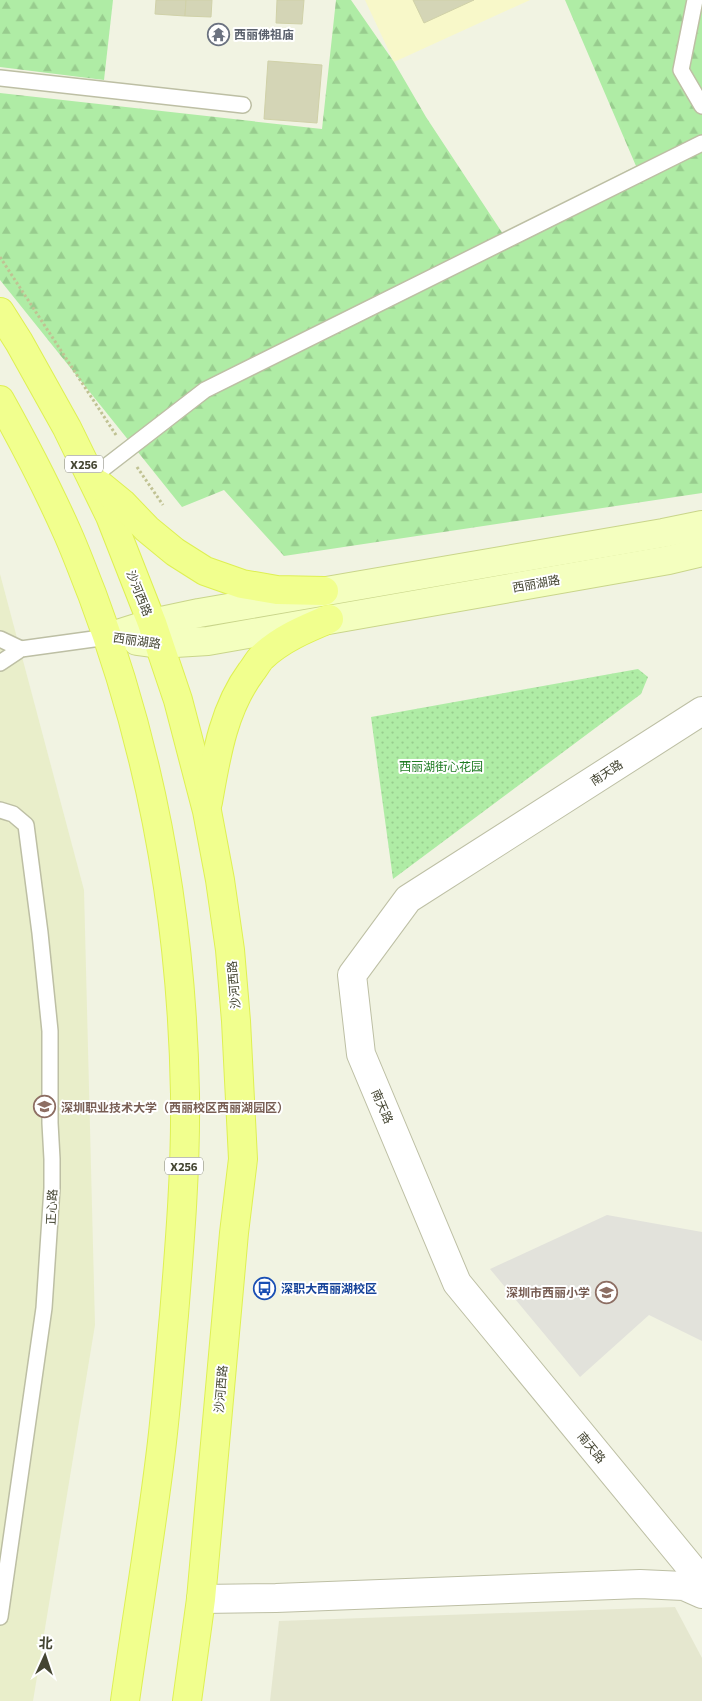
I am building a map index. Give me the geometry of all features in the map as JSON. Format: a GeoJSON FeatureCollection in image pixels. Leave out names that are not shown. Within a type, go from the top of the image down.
{"type":"FeatureCollection","features":[{"type":"Feature","properties":{"kind":"main road","name":"沙河西路"},"geometry":{"type":"LineString","coordinates":[[0,312],[67,428],[110,516],[156,634],[178,700],[207,811],[220,880],[230,950],[236,1021],[243,1159],[234,1233],[201,1599],[187,1701]]}},
{"type":"Feature","properties":{"kind":"main road","name":"X256"},"geometry":{"type":"LineString","coordinates":[[0,400],[27,448],[68,534],[108,637],[124,688],[156,821],[168,888],[178,966],[185,1093],[185,1161],[181,1229],[162,1443],[125,1701]]}},
{"type":"Feature","properties":{"kind":"main road"},"geometry":{"type":"LineString","coordinates":[[91,478],[122,503],[147,529],[175,552],[206,571],[242,584],[277,590],[324,591]]}},
{"type":"Feature","properties":{"kind":"main road","name":"西丽湖路"},"geometry":{"type":"LineString","coordinates":[[156,634],[199,613],[702,525]]}},
{"type":"Feature","properties":{"kind":"main road","name":"西丽湖路"},"geometry":{"type":"LineString","coordinates":[[108,637],[156,634],[208,641],[702,552]]}},
{"type":"Feature","properties":{"kind":"main road"},"geometry":{"type":"LineString","coordinates":[[207,811],[216,759],[226,720],[241,686],[262,657],[292,635],[329,619]]}},
{"type":"Feature","properties":{"kind":"street","name":"南天路"},"geometry":{"type":"LineString","coordinates":[[702,711],[408,899],[352,975],[361,1054],[457,1284],[702,1581]]}},
{"type":"Feature","properties":{"kind":"street"},"geometry":{"type":"LineString","coordinates":[[201,1599],[276,1598],[640,1584],[684,1586],[702,1594]]}},
{"type":"Feature","properties":{"kind":"lane"},"geometry":{"type":"LineString","coordinates":[[695,0],[681,70],[702,106]]}},
{"type":"Feature","properties":{"kind":"lane"},"geometry":{"type":"LineString","coordinates":[[0,78],[243,104]]}},
{"type":"Feature","properties":{"kind":"lane"},"geometry":{"type":"LineString","coordinates":[[91,478],[205,390],[702,142]]}},
{"type":"Feature","properties":{"kind":"lane"},"geometry":{"type":"LineString","coordinates":[[0,663],[21,649],[108,637]]}},
{"type":"Feature","properties":{"kind":"lane"},"geometry":{"type":"LineString","coordinates":[[0,639],[21,649]]}},
{"type":"Feature","properties":{"kind":"lane","name":"正心路"},"geometry":{"type":"LineString","coordinates":[[0,810],[13,814],[26,825],[50,1030],[52,1158],[44,1308],[0,1617]]}},
{"type":"Feature","properties":{"kind":"shaded area"},"geometry":{"type":"Polygon","coordinates":[[[365,0],[530,0],[394,62],[365,0]]]}},
{"type":"Feature","properties":{"kind":"shaded area","name":"深圳职业技术大学（西丽校区西丽湖园区）"},"geometry":{"type":"Polygon","coordinates":[[[0,574],[84,890],[95,1325],[33,1701],[0,1701],[0,574]]]}},
{"type":"Feature","properties":{"kind":"shaded area","name":"深圳市西丽小学"},"geometry":{"type":"Polygon","coordinates":[[[607,1215],[702,1232],[702,1341],[649,1315],[580,1377],[490,1269],[607,1215]]]}},
{"type":"Feature","properties":{"kind":"shaded area"},"geometry":{"type":"Polygon","coordinates":[[[675,1607],[702,1658],[702,1701],[270,1701],[279,1621],[675,1607]]]}},
{"type":"Feature","properties":{"kind":"green space"},"geometry":{"type":"Polygon","coordinates":[[[0,0],[113,0],[104,80],[0,67],[0,0]]]}},
{"type":"Feature","properties":{"kind":"green space"},"geometry":{"type":"Polygon","coordinates":[[[336,0],[351,0],[394,62],[426,117],[503,234],[636,166],[565,0],[702,0],[702,493],[284,556],[224,490],[182,507],[0,280],[0,93],[322,129],[336,0]]]}},
{"type":"Feature","properties":{"kind":"green space","name":"西丽湖街心花园"},"geometry":{"type":"Polygon","coordinates":[[[638,669],[648,677],[641,694],[393,879],[371,717],[638,669]]]}},
{"type":"Feature","properties":{"kind":"building"},"geometry":{"type":"Polygon","coordinates":[[[156,0],[186,0],[185,16],[155,14],[156,0]]]}},
{"type":"Feature","properties":{"kind":"building"},"geometry":{"type":"Polygon","coordinates":[[[186,0],[212,0],[211,17],[185,16],[186,0]]]}},
{"type":"Feature","properties":{"kind":"building"},"geometry":{"type":"Polygon","coordinates":[[[277,0],[304,0],[302,24],[276,23],[277,0]]]}},
{"type":"Feature","properties":{"kind":"building"},"geometry":{"type":"Polygon","coordinates":[[[413,0],[474,0],[424,23],[413,0]]]}},
{"type":"Feature","properties":{"kind":"building"},"geometry":{"type":"Polygon","coordinates":[[[268,61],[322,65],[317,123],[264,119],[268,61]]]}},
{"type":"Feature","properties":{"kind":"place","name":"西丽佛祖庙"},"geometry":{"type":"Point","coordinates":[218,34]}},
{"type":"Feature","properties":{"kind":"place","name":"深圳职业技术大学（西丽校区西丽湖园区）"},"geometry":{"type":"Point","coordinates":[45,1107]}},
{"type":"Feature","properties":{"kind":"place","name":"深职大西丽湖校区"},"geometry":{"type":"Point","coordinates":[265,1288]}},
{"type":"Feature","properties":{"kind":"place","name":"深圳市西丽小学"},"geometry":{"type":"Point","coordinates":[606,1292]}}]}
